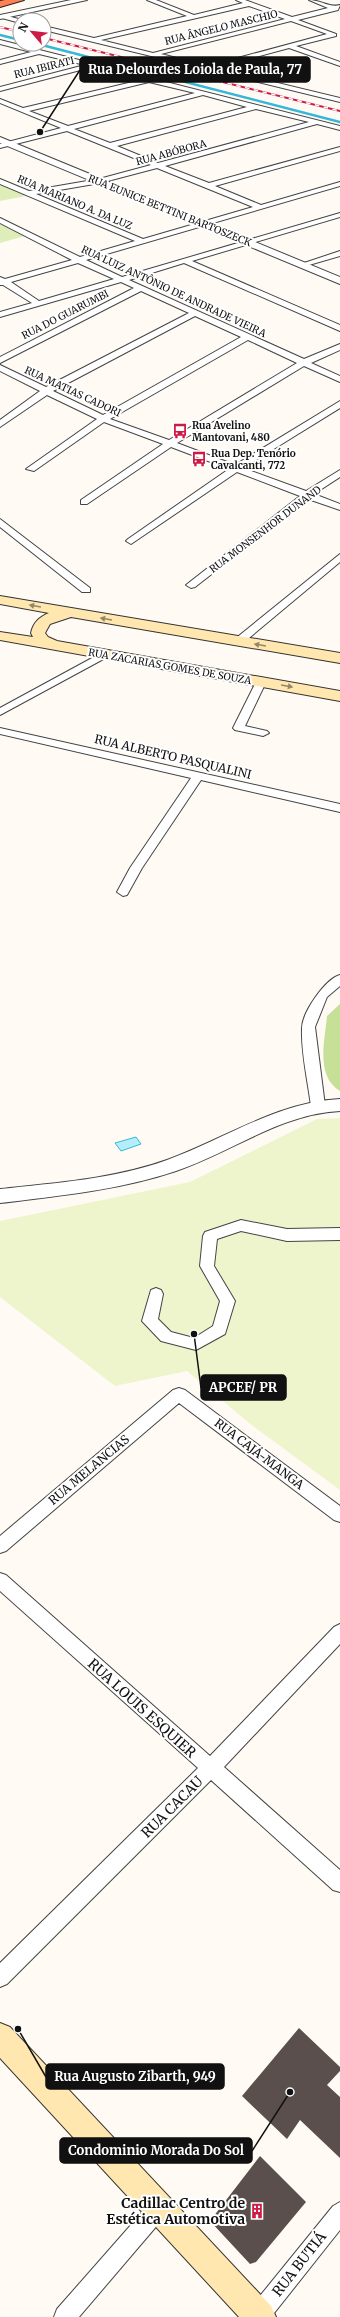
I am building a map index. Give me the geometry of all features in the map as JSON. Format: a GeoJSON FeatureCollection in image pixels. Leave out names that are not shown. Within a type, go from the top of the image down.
{"type":"FeatureCollection","features":[{"type":"Feature","properties":{"kind":"highway"},"geometry":{"type":"LineString","coordinates":[[0,4],[19,0]]}},
{"type":"Feature","properties":{"kind":"main road"},"geometry":{"type":"LineString","coordinates":[[0,600],[239,641],[338,656]]}},
{"type":"Feature","properties":{"kind":"main road"},"geometry":{"type":"LineString","coordinates":[[52,645],[42,640],[38,633],[39,626],[46,619],[70,613]]}},
{"type":"Feature","properties":{"kind":"main road","name":"RUA ZACARIAS GOMES DE SOUZA"},"geometry":{"type":"LineString","coordinates":[[0,636],[340,696]]}},
{"type":"Feature","properties":{"kind":"main road"},"geometry":{"type":"LineString","coordinates":[[0,2037],[260,2316]]}},
{"type":"Feature","properties":{"kind":"street"},"geometry":{"type":"LineString","coordinates":[[2,17],[83,0]]}},
{"type":"Feature","properties":{"kind":"street"},"geometry":{"type":"LineString","coordinates":[[150,0],[194,17]]}},
{"type":"Feature","properties":{"kind":"street"},"geometry":{"type":"LineString","coordinates":[[238,0],[340,38]]}},
{"type":"Feature","properties":{"kind":"street"},"geometry":{"type":"LineString","coordinates":[[312,0],[338,9]]}},
{"type":"Feature","properties":{"kind":"street"},"geometry":{"type":"LineString","coordinates":[[93,40],[248,4]]}},
{"type":"Feature","properties":{"kind":"street","name":"RUA ÂNGELO MASCHIO"},"geometry":{"type":"LineString","coordinates":[[153,54],[338,9]]}},
{"type":"Feature","properties":{"kind":"street"},"geometry":{"type":"LineString","coordinates":[[2,17],[12,19]]}},
{"type":"Feature","properties":{"kind":"street"},"geometry":{"type":"LineString","coordinates":[[52,30],[340,100]]}},
{"type":"Feature","properties":{"kind":"street"},"geometry":{"type":"LineString","coordinates":[[208,67],[332,35]]}},
{"type":"Feature","properties":{"kind":"street"},"geometry":{"type":"LineString","coordinates":[[0,42],[12,45]]}},
{"type":"Feature","properties":{"kind":"street"},"geometry":{"type":"LineString","coordinates":[[289,46],[340,64]]}},
{"type":"Feature","properties":{"kind":"street"},"geometry":{"type":"LineString","coordinates":[[0,62],[41,52],[340,128]]}},
{"type":"Feature","properties":{"kind":"street","name":"RUA IBIRATI"},"geometry":{"type":"LineString","coordinates":[[0,89],[93,65]]}},
{"type":"Feature","properties":{"kind":"street"},"geometry":{"type":"LineString","coordinates":[[23,110],[150,80]]}},
{"type":"Feature","properties":{"kind":"street"},"geometry":{"type":"LineString","coordinates":[[3,143],[66,129],[202,94]]}},
{"type":"Feature","properties":{"kind":"street"},"geometry":{"type":"LineString","coordinates":[[0,101],[260,207]]}},
{"type":"Feature","properties":{"kind":"street"},"geometry":{"type":"LineString","coordinates":[[109,146],[256,106]]}},
{"type":"Feature","properties":{"kind":"street","name":"RUA ABÓBORA"},"geometry":{"type":"LineString","coordinates":[[28,193],[100,181],[318,122]]}},
{"type":"Feature","properties":{"kind":"street","name":"RUA EUNICE BETTINI BARTOSZECK"},"geometry":{"type":"LineString","coordinates":[[3,143],[100,181],[340,281]]}},
{"type":"Feature","properties":{"kind":"street"},"geometry":{"type":"LineString","coordinates":[[208,186],[340,149]]}},
{"type":"Feature","properties":{"kind":"street","name":"RUA MARIANO A. DA LUZ"},"geometry":{"type":"LineString","coordinates":[[0,181],[142,242]]}},
{"type":"Feature","properties":{"kind":"street"},"geometry":{"type":"LineString","coordinates":[[1,281],[80,260],[340,184]]}},
{"type":"Feature","properties":{"kind":"street"},"geometry":{"type":"LineString","coordinates":[[0,315],[36,303],[340,215]]}},
{"type":"Feature","properties":{"kind":"street","name":"RUA LUIZ ANTÔNIO DE ANDRADE VIEIRA"},"geometry":{"type":"LineString","coordinates":[[0,220],[80,260],[340,379]]}},
{"type":"Feature","properties":{"kind":"street"},"geometry":{"type":"LineString","coordinates":[[302,265],[340,253]]}},
{"type":"Feature","properties":{"kind":"street"},"geometry":{"type":"LineString","coordinates":[[185,261],[340,328]]}},
{"type":"Feature","properties":{"kind":"street"},"geometry":{"type":"LineString","coordinates":[[1,281],[36,303]]}},
{"type":"Feature","properties":{"kind":"street","name":"RUA DO GUARUMBI"},"geometry":{"type":"LineString","coordinates":[[0,360],[141,288]]}},
{"type":"Feature","properties":{"kind":"street"},"geometry":{"type":"LineString","coordinates":[[0,424],[46,391],[195,313]]}},
{"type":"Feature","properties":{"kind":"street"},"geometry":{"type":"LineString","coordinates":[[31,469],[103,419],[247,337]]}},
{"type":"Feature","properties":{"kind":"street"},"geometry":{"type":"LineString","coordinates":[[84,502],[170,444],[303,363],[340,347]]}},
{"type":"Feature","properties":{"kind":"street","name":"RUA MATIAS CADORI"},"geometry":{"type":"LineString","coordinates":[[0,368],[103,419],[340,507]]}},
{"type":"Feature","properties":{"kind":"street"},"geometry":{"type":"LineString","coordinates":[[131,541],[236,468],[340,404]]}},
{"type":"Feature","properties":{"kind":"street","name":"RUA MONSENHOR DUNAND"},"geometry":{"type":"LineString","coordinates":[[191,585],[307,495],[340,473]]}},
{"type":"Feature","properties":{"kind":"street"},"geometry":{"type":"LineString","coordinates":[[0,522],[86,590]]}},
{"type":"Feature","properties":{"kind":"street"},"geometry":{"type":"LineString","coordinates":[[239,641],[340,557]]}},
{"type":"Feature","properties":{"kind":"street"},"geometry":{"type":"LineString","coordinates":[[0,712],[105,654]]}},
{"type":"Feature","properties":{"kind":"street"},"geometry":{"type":"LineString","coordinates":[[261,682],[239,728],[263,733]]}},
{"type":"Feature","properties":{"kind":"street","name":"RUA ALBERTO PASQUALINI"},"geometry":{"type":"LineString","coordinates":[[0,731],[340,808]]}},
{"type":"Feature","properties":{"kind":"street"},"geometry":{"type":"LineString","coordinates":[[123,892],[136,868],[198,776]]}},
{"type":"Feature","properties":{"kind":"street"},"geometry":{"type":"LineString","coordinates":[[318,1106],[308,1027],[322,995],[340,979]]}},
{"type":"Feature","properties":{"kind":"street"},"geometry":{"type":"LineString","coordinates":[[0,1196],[99,1184],[171,1166],[288,1114],[318,1106],[340,1105]]}},
{"type":"Feature","properties":{"kind":"street"},"geometry":{"type":"LineString","coordinates":[[156,1294],[150,1321],[166,1337],[196,1344],[220,1330],[228,1302],[207,1266],[210,1236],[241,1225],[287,1235],[340,1234]]}},
{"type":"Feature","properties":{"kind":"street","name":"RUA CAJÁ-MANGA"},"geometry":{"type":"LineString","coordinates":[[179,1394],[340,1515]]}},
{"type":"Feature","properties":{"kind":"street","name":"RUA MELANCIAS"},"geometry":{"type":"LineString","coordinates":[[0,1546],[179,1394]]}},
{"type":"Feature","properties":{"kind":"street","name":"RUA LOUIS ESQUIER"},"geometry":{"type":"LineString","coordinates":[[0,1580],[210,1769],[340,1883]]}},
{"type":"Feature","properties":{"kind":"street","name":"RUA CACAU"},"geometry":{"type":"LineString","coordinates":[[0,1977],[210,1769],[340,1632]]}},
{"type":"Feature","properties":{"kind":"street"},"geometry":{"type":"LineString","coordinates":[[65,2317],[159,2208]]}},
{"type":"Feature","properties":{"kind":"street","name":"RUA BUTIÁ"},"geometry":{"type":"LineString","coordinates":[[260,2316],[340,2213]]}},
{"type":"Feature","properties":{"kind":"green space"},"geometry":{"type":"Polygon","coordinates":[[[0,182],[31,195],[0,201],[0,182]]]}},
{"type":"Feature","properties":{"kind":"green space"},"geometry":{"type":"Polygon","coordinates":[[[0,223],[25,236],[0,243],[0,223]]]}},
{"type":"Feature","properties":{"kind":"green space"},"geometry":{"type":"Polygon","coordinates":[[[340,1004],[340,1091],[332,1084],[327,1076],[323,1057],[327,1016],[340,1004]]]}},
{"type":"Feature","properties":{"kind":"green space"},"geometry":{"type":"Polygon","coordinates":[[[340,1118],[340,1490],[249,1423],[187,1371],[115,1386],[0,1297],[0,1221],[190,1182],[317,1119],[340,1118]]]}},
{"type":"Feature","properties":{"kind":"water"},"geometry":{"type":"Polygon","coordinates":[[[136,1137],[141,1144],[121,1151],[115,1143],[136,1137]]]}},
{"type":"Feature","properties":{"kind":"building"},"geometry":{"type":"Polygon","coordinates":[[[299,2028],[340,2067],[340,2071],[327,2085],[340,2097],[340,2158],[300,2120],[287,2139],[242,2096],[299,2028]]]}},
{"type":"Feature","properties":{"kind":"building","name":"Cadillac Centro de Estética Automotiva"},"geometry":{"type":"Polygon","coordinates":[[[260,2156],[306,2202],[256,2262],[250,2264],[210,2221],[260,2156]]]}},
{"type":"Feature","properties":{"kind":"waterway"},"geometry":{"type":"LineString","coordinates":[[0,35],[12,38]]}},
{"type":"Feature","properties":{"kind":"waterway"},"geometry":{"type":"LineString","coordinates":[[52,48],[340,122]]}},
{"type":"Feature","properties":{"kind":"railway"},"geometry":{"type":"LineString","coordinates":[[0,27],[12,30]]}},
{"type":"Feature","properties":{"kind":"railway"},"geometry":{"type":"LineString","coordinates":[[52,40],[340,111]]}},
{"type":"Feature","properties":{"kind":"place","name":"Rua Delourdes Loiola de Paula, 77"},"geometry":{"type":"Point","coordinates":[40,132]}},
{"type":"Feature","properties":{"kind":"place","name":"Rua Avelino Mantovani, 480"},"geometry":{"type":"Point","coordinates":[180,431]}},
{"type":"Feature","properties":{"kind":"place","name":"Rua Dep. Tenório Cavalcanti, 772"},"geometry":{"type":"Point","coordinates":[199,459]}},
{"type":"Feature","properties":{"kind":"place","name":"APCEF/ PR"},"geometry":{"type":"Point","coordinates":[194,1334]}},
{"type":"Feature","properties":{"kind":"place","name":"Rua Augusto Zibarth, 949"},"geometry":{"type":"Point","coordinates":[18,2029]}},
{"type":"Feature","properties":{"kind":"place","name":"Condominio Morada Do Sol"},"geometry":{"type":"Point","coordinates":[290,2092]}},
{"type":"Feature","properties":{"kind":"place","name":"Cadillac Centro de Estética Automotiva"},"geometry":{"type":"Point","coordinates":[257,2211]}}]}
